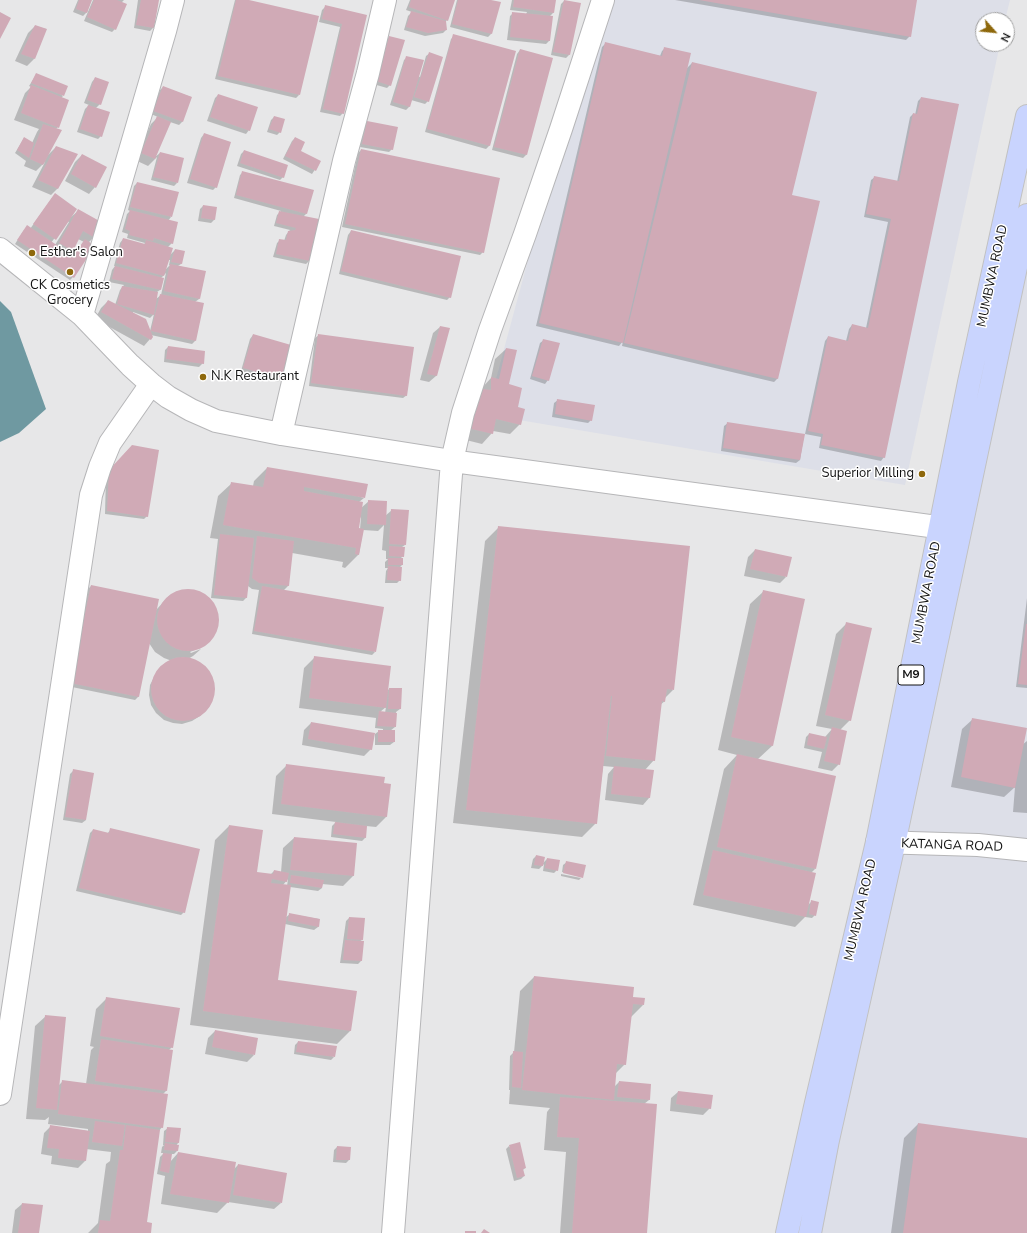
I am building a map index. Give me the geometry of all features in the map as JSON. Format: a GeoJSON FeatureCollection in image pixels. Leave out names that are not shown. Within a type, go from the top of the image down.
{"type":"FeatureCollection","features":[{"type":"Feature","properties":{"kind":"main road","name":"MUMBWA ROAD"},"geometry":{"type":"LineString","coordinates":[[950,529],[969,382],[1027,116]]}},
{"type":"Feature","properties":{"kind":"main road","name":"MUMBWA ROAD"},"geometry":{"type":"LineString","coordinates":[[810,1233],[886,843],[923,616],[950,529],[1027,215]]}},
{"type":"Feature","properties":{"kind":"main road","name":"MUMBWA ROAD"},"geometry":{"type":"LineString","coordinates":[[787,1233],[815,1107],[886,843]]}},
{"type":"Feature","properties":{"kind":"street"},"geometry":{"type":"LineString","coordinates":[[82,315],[173,0]]}},
{"type":"Feature","properties":{"kind":"street"},"geometry":{"type":"LineString","coordinates":[[282,434],[344,161],[368,73],[385,0]]}},
{"type":"Feature","properties":{"kind":"street"},"geometry":{"type":"LineString","coordinates":[[394,1233],[452,461],[463,413],[490,330],[540,189],[603,0]]}},
{"type":"Feature","properties":{"kind":"street"},"geometry":{"type":"LineString","coordinates":[[0,249],[82,315],[130,365],[151,384],[173,400],[216,421],[282,434],[452,461],[950,529]]}},
{"type":"Feature","properties":{"kind":"street"},"geometry":{"type":"LineString","coordinates":[[0,1094],[91,495],[110,443],[151,384]]}},
{"type":"Feature","properties":{"kind":"street","name":"KATANGA ROAD"},"geometry":{"type":"LineString","coordinates":[[886,843],[978,845],[1027,850]]}},
{"type":"Feature","properties":{"kind":"shaded area"},"geometry":{"type":"Polygon","coordinates":[[[603,0],[1010,0],[1007,12],[975,12],[975,52],[998,52],[905,485],[519,420],[494,386],[584,53],[603,0]]]}},
{"type":"Feature","properties":{"kind":"shaded area"},"geometry":{"type":"Polygon","coordinates":[[[1027,231],[1027,1233],[797,1233],[1027,231]]]}},
{"type":"Feature","properties":{"kind":"water"},"geometry":{"type":"Polygon","coordinates":[[[0,301],[11,312],[46,409],[19,433],[0,442],[0,301]]]}},
{"type":"Feature","properties":{"kind":"building"},"geometry":{"type":"Polygon","coordinates":[[[79,0],[92,0],[87,13],[76,9],[79,0]]]}},
{"type":"Feature","properties":{"kind":"building"},"geometry":{"type":"Polygon","coordinates":[[[94,0],[117,0],[127,4],[116,30],[87,17],[94,0]]]}},
{"type":"Feature","properties":{"kind":"building"},"geometry":{"type":"Polygon","coordinates":[[[141,0],[159,0],[154,28],[136,25],[141,0]]]}},
{"type":"Feature","properties":{"kind":"building"},"geometry":{"type":"Polygon","coordinates":[[[236,0],[249,0],[319,16],[300,95],[218,76],[236,0]]]}},
{"type":"Feature","properties":{"kind":"building"},"geometry":{"type":"Polygon","coordinates":[[[411,0],[455,0],[448,21],[409,7],[411,0]]]}},
{"type":"Feature","properties":{"kind":"building"},"geometry":{"type":"Polygon","coordinates":[[[458,0],[491,0],[501,2],[492,34],[452,24],[458,0]]]}},
{"type":"Feature","properties":{"kind":"building"},"geometry":{"type":"Polygon","coordinates":[[[514,0],[556,0],[554,13],[513,7],[514,0]]]}},
{"type":"Feature","properties":{"kind":"building"},"geometry":{"type":"Polygon","coordinates":[[[564,0],[581,3],[570,55],[553,52],[564,0]]]}},
{"type":"Feature","properties":{"kind":"building"},"geometry":{"type":"Polygon","coordinates":[[[699,0],[917,0],[911,37],[699,0]]]}},
{"type":"Feature","properties":{"kind":"building"},"geometry":{"type":"Polygon","coordinates":[[[325,5],[367,15],[344,114],[323,109],[342,24],[322,19],[325,5]]]}},
{"type":"Feature","properties":{"kind":"building"},"geometry":{"type":"Polygon","coordinates":[[[411,11],[446,21],[447,30],[428,33],[406,27],[411,11]]]}},
{"type":"Feature","properties":{"kind":"building"},"geometry":{"type":"Polygon","coordinates":[[[0,12],[11,18],[0,39],[0,12]]]}},
{"type":"Feature","properties":{"kind":"building"},"geometry":{"type":"Polygon","coordinates":[[[512,12],[553,16],[550,41],[510,37],[512,12]]]}},
{"type":"Feature","properties":{"kind":"building"},"geometry":{"type":"Polygon","coordinates":[[[35,25],[47,29],[35,59],[21,54],[35,25]]]}},
{"type":"Feature","properties":{"kind":"building"},"geometry":{"type":"Polygon","coordinates":[[[453,34],[516,51],[490,146],[427,129],[453,34]]]}},
{"type":"Feature","properties":{"kind":"building"},"geometry":{"type":"Polygon","coordinates":[[[389,36],[405,40],[391,86],[376,81],[389,36]]]}},
{"type":"Feature","properties":{"kind":"building"},"geometry":{"type":"Polygon","coordinates":[[[605,42],[662,56],[664,47],[691,53],[623,343],[539,323],[605,42]]]}},
{"type":"Feature","properties":{"kind":"building"},"geometry":{"type":"Polygon","coordinates":[[[520,49],[553,58],[527,155],[494,147],[520,49]]]}},
{"type":"Feature","properties":{"kind":"building"},"geometry":{"type":"Polygon","coordinates":[[[429,52],[443,57],[429,102],[414,97],[429,52]]]}},
{"type":"Feature","properties":{"kind":"building"},"geometry":{"type":"Polygon","coordinates":[[[406,56],[424,60],[410,107],[393,102],[406,56]]]}},
{"type":"Feature","properties":{"kind":"building"},"geometry":{"type":"Polygon","coordinates":[[[692,62],[817,92],[792,195],[820,201],[778,379],[624,343],[692,62]]]}},
{"type":"Feature","properties":{"kind":"building"},"geometry":{"type":"Polygon","coordinates":[[[36,73],[68,86],[64,96],[31,83],[36,73]]]}},
{"type":"Feature","properties":{"kind":"building"},"geometry":{"type":"Polygon","coordinates":[[[95,77],[109,82],[101,105],[87,100],[95,77]]]}},
{"type":"Feature","properties":{"kind":"building"},"geometry":{"type":"Polygon","coordinates":[[[31,85],[69,100],[59,128],[21,113],[31,85]]]}},
{"type":"Feature","properties":{"kind":"building"},"geometry":{"type":"Polygon","coordinates":[[[163,86],[192,97],[183,122],[153,111],[163,86]]]}},
{"type":"Feature","properties":{"kind":"building"},"geometry":{"type":"Polygon","coordinates":[[[218,94],[258,107],[250,131],[210,117],[218,94]]]}},
{"type":"Feature","properties":{"kind":"building"},"geometry":{"type":"Polygon","coordinates":[[[921,97],[959,104],[885,458],[821,445],[823,434],[808,431],[828,336],[848,341],[852,324],[868,328],[891,219],[866,214],[874,176],[899,181],[913,113],[917,114],[921,97]]]}},
{"type":"Feature","properties":{"kind":"building"},"geometry":{"type":"Polygon","coordinates":[[[88,105],[110,112],[102,137],[80,129],[88,105]]]}},
{"type":"Feature","properties":{"kind":"building"},"geometry":{"type":"Polygon","coordinates":[[[157,116],[171,122],[155,159],[141,153],[157,116]]]}},
{"type":"Feature","properties":{"kind":"building"},"geometry":{"type":"Polygon","coordinates":[[[274,116],[285,119],[281,133],[269,129],[274,116]]]}},
{"type":"Feature","properties":{"kind":"building"},"geometry":{"type":"Polygon","coordinates":[[[367,121],[398,127],[393,150],[362,144],[367,121]]]}},
{"type":"Feature","properties":{"kind":"building"},"geometry":{"type":"Polygon","coordinates":[[[43,124],[62,130],[43,165],[30,159],[43,124]]]}},
{"type":"Feature","properties":{"kind":"building"},"geometry":{"type":"Polygon","coordinates":[[[204,133],[231,142],[217,188],[190,179],[204,133]]]}},
{"type":"Feature","properties":{"kind":"building"},"geometry":{"type":"Polygon","coordinates":[[[24,137],[34,143],[29,158],[17,150],[24,137]]]}},
{"type":"Feature","properties":{"kind":"building"},"geometry":{"type":"Polygon","coordinates":[[[295,137],[305,142],[301,151],[321,161],[316,171],[285,156],[295,137]]]}},
{"type":"Feature","properties":{"kind":"building"},"geometry":{"type":"Polygon","coordinates":[[[56,146],[78,154],[58,189],[38,180],[56,146]]]}},
{"type":"Feature","properties":{"kind":"building"},"geometry":{"type":"Polygon","coordinates":[[[361,149],[500,178],[484,253],[345,224],[361,149]]]}},
{"type":"Feature","properties":{"kind":"building"},"geometry":{"type":"Polygon","coordinates":[[[244,150],[288,165],[284,178],[240,163],[244,150]]]}},
{"type":"Feature","properties":{"kind":"building"},"geometry":{"type":"Polygon","coordinates":[[[160,152],[184,158],[178,183],[153,177],[160,152]]]}},
{"type":"Feature","properties":{"kind":"building"},"geometry":{"type":"Polygon","coordinates":[[[82,154],[107,167],[96,188],[71,174],[82,154]]]}},
{"type":"Feature","properties":{"kind":"building"},"geometry":{"type":"Polygon","coordinates":[[[242,171],[314,190],[307,214],[236,195],[242,171]]]}},
{"type":"Feature","properties":{"kind":"building"},"geometry":{"type":"Polygon","coordinates":[[[137,182],[179,192],[172,217],[130,207],[137,182]]]}},
{"type":"Feature","properties":{"kind":"building"},"geometry":{"type":"Polygon","coordinates":[[[55,193],[77,209],[56,240],[33,224],[55,193]]]}},
{"type":"Feature","properties":{"kind":"building"},"geometry":{"type":"Polygon","coordinates":[[[203,205],[217,207],[215,220],[201,218],[203,205]]]}},
{"type":"Feature","properties":{"kind":"building"},"geometry":{"type":"Polygon","coordinates":[[[78,209],[103,223],[95,238],[83,231],[73,251],[59,243],[78,209]]]}},
{"type":"Feature","properties":{"kind":"building"},"geometry":{"type":"Polygon","coordinates":[[[130,210],[178,222],[173,244],[154,238],[153,241],[129,235],[130,231],[125,229],[130,210]]]}},
{"type":"Feature","properties":{"kind":"building"},"geometry":{"type":"Polygon","coordinates":[[[279,211],[319,219],[310,261],[276,254],[279,239],[286,240],[288,231],[295,230],[296,228],[276,223],[279,211]]]}},
{"type":"Feature","properties":{"kind":"building"},"geometry":{"type":"Polygon","coordinates":[[[27,225],[73,256],[85,239],[95,246],[74,278],[17,240],[27,225]]]}},
{"type":"Feature","properties":{"kind":"building"},"geometry":{"type":"Polygon","coordinates":[[[351,230],[461,256],[451,298],[341,271],[351,230]]]}},
{"type":"Feature","properties":{"kind":"building"},"geometry":{"type":"Polygon","coordinates":[[[123,238],[145,244],[146,240],[173,248],[164,276],[116,263],[123,238]]]}},
{"type":"Feature","properties":{"kind":"building"},"geometry":{"type":"Polygon","coordinates":[[[175,249],[185,251],[182,264],[171,262],[175,249]]]}},
{"type":"Feature","properties":{"kind":"building"},"geometry":{"type":"Polygon","coordinates":[[[170,264],[206,271],[200,299],[164,291],[170,264]]]}},
{"type":"Feature","properties":{"kind":"building"},"geometry":{"type":"Polygon","coordinates":[[[115,266],[164,278],[161,290],[112,279],[115,266]]]}},
{"type":"Feature","properties":{"kind":"building"},"geometry":{"type":"Polygon","coordinates":[[[122,286],[158,292],[154,315],[117,304],[122,286]]]}},
{"type":"Feature","properties":{"kind":"building"},"geometry":{"type":"Polygon","coordinates":[[[160,294],[204,303],[196,341],[151,331],[160,294]]]}},
{"type":"Feature","properties":{"kind":"building"},"geometry":{"type":"Polygon","coordinates":[[[108,300],[146,319],[153,337],[151,340],[101,312],[108,300]]]}},
{"type":"Feature","properties":{"kind":"building"},"geometry":{"type":"Polygon","coordinates":[[[440,326],[450,328],[437,376],[427,374],[440,326]]]}},
{"type":"Feature","properties":{"kind":"building"},"geometry":{"type":"Polygon","coordinates":[[[253,334],[291,345],[282,379],[243,368],[253,334]]]}},
{"type":"Feature","properties":{"kind":"building"},"geometry":{"type":"Polygon","coordinates":[[[318,334],[414,347],[407,396],[311,383],[318,334]]]}},
{"type":"Feature","properties":{"kind":"building"},"geometry":{"type":"Polygon","coordinates":[[[543,339],[560,343],[549,381],[532,376],[543,339]]]}},
{"type":"Feature","properties":{"kind":"building"},"geometry":{"type":"Polygon","coordinates":[[[168,346],[205,351],[204,364],[166,359],[168,346]]]}},
{"type":"Feature","properties":{"kind":"building"},"geometry":{"type":"Polygon","coordinates":[[[506,348],[517,350],[509,384],[522,388],[518,407],[525,409],[521,425],[496,419],[493,434],[467,428],[476,388],[491,390],[491,377],[499,379],[506,348]]]}},
{"type":"Feature","properties":{"kind":"building"},"geometry":{"type":"Polygon","coordinates":[[[557,399],[595,405],[592,421],[555,414],[557,399]]]}},
{"type":"Feature","properties":{"kind":"building"},"geometry":{"type":"Polygon","coordinates":[[[727,422],[805,434],[800,460],[723,448],[727,422]]]}},
{"type":"Feature","properties":{"kind":"building"},"geometry":{"type":"Polygon","coordinates":[[[132,445],[159,450],[148,517],[107,511],[109,470],[132,445]]]}},
{"type":"Feature","properties":{"kind":"building"},"geometry":{"type":"Polygon","coordinates":[[[267,467],[368,484],[365,498],[304,487],[304,491],[363,502],[359,528],[364,529],[359,555],[355,554],[356,548],[223,525],[231,482],[263,487],[267,467]]]}},
{"type":"Feature","properties":{"kind":"building"},"geometry":{"type":"Polygon","coordinates":[[[368,500],[387,501],[386,525],[367,524],[368,500]]]}},
{"type":"Feature","properties":{"kind":"building"},"geometry":{"type":"Polygon","coordinates":[[[391,509],[409,510],[406,545],[389,544],[391,509]]]}},
{"type":"Feature","properties":{"kind":"building"},"geometry":{"type":"Polygon","coordinates":[[[498,526],[690,546],[674,690],[667,689],[665,702],[662,701],[655,761],[606,756],[611,696],[597,824],[466,810],[498,526]]]}},
{"type":"Feature","properties":{"kind":"building"},"geometry":{"type":"Polygon","coordinates":[[[220,534],[254,538],[247,598],[214,595],[220,534]]]}},
{"type":"Feature","properties":{"kind":"building"},"geometry":{"type":"Polygon","coordinates":[[[257,536],[294,541],[289,586],[259,583],[252,578],[257,536]]]}},
{"type":"Feature","properties":{"kind":"building"},"geometry":{"type":"Polygon","coordinates":[[[389,546],[405,547],[404,557],[389,556],[389,546]]]}},
{"type":"Feature","properties":{"kind":"building"},"geometry":{"type":"Polygon","coordinates":[[[755,549],[792,557],[787,577],[750,569],[755,549]]]}},
{"type":"Feature","properties":{"kind":"building"},"geometry":{"type":"Polygon","coordinates":[[[388,558],[403,558],[403,565],[388,565],[388,558]]]}},
{"type":"Feature","properties":{"kind":"building"},"geometry":{"type":"Polygon","coordinates":[[[388,566],[402,567],[401,581],[387,580],[388,566]]]}},
{"type":"Feature","properties":{"kind":"building"},"geometry":{"type":"Polygon","coordinates":[[[91,585],[159,599],[139,697],[70,683],[91,585]]]}},
{"type":"Feature","properties":{"kind":"building"},"geometry":{"type":"Polygon","coordinates":[[[262,586],[384,607],[376,652],[254,631],[262,586]]]}},
{"type":"Feature","properties":{"kind":"building"},"geometry":{"type":"Polygon","coordinates":[[[188,589],[200,591],[210,598],[217,608],[219,620],[217,632],[210,642],[200,649],[188,651],[176,649],[166,642],[159,632],[157,620],[159,608],[166,598],[176,591],[188,589]]]}},
{"type":"Feature","properties":{"kind":"building"},"geometry":{"type":"Polygon","coordinates":[[[763,590],[805,599],[773,746],[731,737],[763,590]]]}},
{"type":"Feature","properties":{"kind":"building"},"geometry":{"type":"Polygon","coordinates":[[[846,622],[872,628],[851,721],[825,715],[846,622]]]}},
{"type":"Feature","properties":{"kind":"building"},"geometry":{"type":"Polygon","coordinates":[[[1027,624],[1027,685],[1018,684],[1027,624]]]}},
{"type":"Feature","properties":{"kind":"building"},"geometry":{"type":"Polygon","coordinates":[[[314,656],[391,666],[386,708],[309,698],[314,656]]]}},
{"type":"Feature","properties":{"kind":"building"},"geometry":{"type":"Polygon","coordinates":[[[183,657],[201,663],[209,671],[215,689],[209,707],[201,715],[183,721],[165,715],[157,707],[151,689],[157,671],[165,663],[183,657]]]}},
{"type":"Feature","properties":{"kind":"building"},"geometry":{"type":"Polygon","coordinates":[[[389,688],[402,688],[401,709],[388,709],[389,688]]]}},
{"type":"Feature","properties":{"kind":"building"},"geometry":{"type":"Polygon","coordinates":[[[379,711],[397,713],[396,727],[377,726],[379,711]]]}},
{"type":"Feature","properties":{"kind":"building"},"geometry":{"type":"Polygon","coordinates":[[[972,718],[1027,728],[1015,788],[961,777],[972,718]]]}},
{"type":"Feature","properties":{"kind":"building"},"geometry":{"type":"Polygon","coordinates":[[[311,722],[375,733],[372,750],[308,739],[311,722]]]}},
{"type":"Feature","properties":{"kind":"building"},"geometry":{"type":"Polygon","coordinates":[[[832,727],[847,731],[840,765],[824,761],[832,727]]]}},
{"type":"Feature","properties":{"kind":"building"},"geometry":{"type":"Polygon","coordinates":[[[378,730],[395,730],[395,742],[378,742],[378,730]]]}},
{"type":"Feature","properties":{"kind":"building"},"geometry":{"type":"Polygon","coordinates":[[[809,733],[827,737],[824,749],[807,745],[809,733]]]}},
{"type":"Feature","properties":{"kind":"building"},"geometry":{"type":"Polygon","coordinates":[[[737,754],[836,776],[816,869],[717,847],[737,754]]]}},
{"type":"Feature","properties":{"kind":"building"},"geometry":{"type":"Polygon","coordinates":[[[286,764],[385,777],[384,783],[391,784],[387,817],[281,804],[286,764]]]}},
{"type":"Feature","properties":{"kind":"building"},"geometry":{"type":"Polygon","coordinates":[[[614,766],[654,770],[650,798],[611,794],[614,766]]]}},
{"type":"Feature","properties":{"kind":"building"},"geometry":{"type":"Polygon","coordinates":[[[73,769],[94,773],[86,820],[65,817],[73,769]]]}},
{"type":"Feature","properties":{"kind":"building"},"geometry":{"type":"Polygon","coordinates":[[[335,822],[367,826],[366,838],[333,834],[335,822]]]}},
{"type":"Feature","properties":{"kind":"building"},"geometry":{"type":"Polygon","coordinates":[[[229,825],[263,830],[257,872],[273,874],[274,870],[289,873],[287,882],[272,879],[271,883],[291,885],[278,980],[357,991],[351,1031],[203,1011],[229,825]]]}},
{"type":"Feature","properties":{"kind":"building"},"geometry":{"type":"Polygon","coordinates":[[[110,828],[200,849],[185,913],[79,888],[93,829],[109,833],[110,828]]]}},
{"type":"Feature","properties":{"kind":"building"},"geometry":{"type":"Polygon","coordinates":[[[294,837],[357,843],[354,876],[290,870],[294,837]]]}},
{"type":"Feature","properties":{"kind":"building"},"geometry":{"type":"Polygon","coordinates":[[[713,850],[816,873],[806,917],[703,895],[713,850]]]}},
{"type":"Feature","properties":{"kind":"building"},"geometry":{"type":"Polygon","coordinates":[[[536,855],[545,857],[543,866],[534,865],[536,855]]]}},
{"type":"Feature","properties":{"kind":"building"},"geometry":{"type":"Polygon","coordinates":[[[547,858],[560,860],[558,871],[545,868],[547,858]]]}},
{"type":"Feature","properties":{"kind":"building"},"geometry":{"type":"Polygon","coordinates":[[[566,861],[586,865],[583,878],[563,873],[566,861]]]}},
{"type":"Feature","properties":{"kind":"building"},"geometry":{"type":"Polygon","coordinates":[[[291,875],[324,880],[322,888],[290,883],[291,875]]]}},
{"type":"Feature","properties":{"kind":"building"},"geometry":{"type":"Polygon","coordinates":[[[811,900],[819,902],[816,916],[809,914],[811,900]]]}},
{"type":"Feature","properties":{"kind":"building"},"geometry":{"type":"Polygon","coordinates":[[[289,913],[320,919],[319,927],[288,921],[289,913]]]}},
{"type":"Feature","properties":{"kind":"building"},"geometry":{"type":"Polygon","coordinates":[[[349,917],[365,918],[363,940],[347,939],[349,917]]]}},
{"type":"Feature","properties":{"kind":"building"},"geometry":{"type":"Polygon","coordinates":[[[345,940],[364,941],[362,961],[343,960],[345,940]]]}},
{"type":"Feature","properties":{"kind":"building"},"geometry":{"type":"Polygon","coordinates":[[[534,976],[634,987],[633,997],[645,998],[644,1005],[633,1004],[626,1065],[617,1064],[614,1100],[522,1090],[534,976]]]}},
{"type":"Feature","properties":{"kind":"building"},"geometry":{"type":"Polygon","coordinates":[[[106,997],[180,1008],[173,1048],[100,1036],[106,997]]]}},
{"type":"Feature","properties":{"kind":"building"},"geometry":{"type":"Polygon","coordinates":[[[45,1015],[66,1017],[57,1110],[36,1108],[45,1015]]]}},
{"type":"Feature","properties":{"kind":"building"},"geometry":{"type":"Polygon","coordinates":[[[215,1030],[258,1038],[255,1055],[212,1047],[215,1030]]]}},
{"type":"Feature","properties":{"kind":"building"},"geometry":{"type":"Polygon","coordinates":[[[101,1039],[173,1050],[167,1091],[95,1081],[101,1039]]]}},
{"type":"Feature","properties":{"kind":"building"},"geometry":{"type":"Polygon","coordinates":[[[298,1041],[337,1046],[335,1057],[296,1052],[298,1041]]]}},
{"type":"Feature","properties":{"kind":"building"},"geometry":{"type":"Polygon","coordinates":[[[513,1051],[523,1052],[521,1088],[512,1087],[513,1051]]]}},
{"type":"Feature","properties":{"kind":"building"},"geometry":{"type":"Polygon","coordinates":[[[62,1080],[168,1094],[163,1128],[58,1114],[62,1080]]]}},
{"type":"Feature","properties":{"kind":"building"},"geometry":{"type":"Polygon","coordinates":[[[619,1081],[651,1084],[650,1100],[617,1097],[619,1081]]]}},
{"type":"Feature","properties":{"kind":"building"},"geometry":{"type":"Polygon","coordinates":[[[678,1091],[713,1095],[711,1109],[676,1104],[678,1091]]]}},
{"type":"Feature","properties":{"kind":"building"},"geometry":{"type":"Polygon","coordinates":[[[560,1097],[657,1104],[647,1233],[572,1233],[579,1138],[557,1137],[560,1097]]]}},
{"type":"Feature","properties":{"kind":"building"},"geometry":{"type":"Polygon","coordinates":[[[95,1121],[125,1125],[122,1146],[92,1142],[95,1121]]]}},
{"type":"Feature","properties":{"kind":"building"},"geometry":{"type":"Polygon","coordinates":[[[918,1123],[1027,1138],[1027,1233],[903,1233],[918,1123]]]}},
{"type":"Feature","properties":{"kind":"building"},"geometry":{"type":"Polygon","coordinates":[[[50,1125],[90,1131],[86,1161],[58,1158],[59,1149],[47,1148],[50,1125]]]}},
{"type":"Feature","properties":{"kind":"building"},"geometry":{"type":"Polygon","coordinates":[[[126,1125],[160,1130],[147,1222],[152,1223],[151,1233],[98,1233],[100,1220],[110,1221],[120,1150],[123,1150],[126,1125]]]}},
{"type":"Feature","properties":{"kind":"building"},"geometry":{"type":"Polygon","coordinates":[[[167,1127],[181,1128],[179,1143],[165,1142],[167,1127]]]}},
{"type":"Feature","properties":{"kind":"building"},"geometry":{"type":"Polygon","coordinates":[[[520,1142],[526,1168],[523,1169],[525,1176],[517,1178],[509,1145],[520,1142]]]}},
{"type":"Feature","properties":{"kind":"building"},"geometry":{"type":"Polygon","coordinates":[[[165,1143],[179,1145],[178,1151],[164,1150],[165,1143]]]}},
{"type":"Feature","properties":{"kind":"building"},"geometry":{"type":"Polygon","coordinates":[[[337,1146],[351,1147],[350,1160],[336,1160],[337,1146]]]}},
{"type":"Feature","properties":{"kind":"building"},"geometry":{"type":"Polygon","coordinates":[[[178,1152],[236,1162],[229,1203],[170,1194],[178,1152]]]}},
{"type":"Feature","properties":{"kind":"building"},"geometry":{"type":"Polygon","coordinates":[[[163,1153],[172,1154],[169,1173],[160,1171],[163,1153]]]}},
{"type":"Feature","properties":{"kind":"building"},"geometry":{"type":"Polygon","coordinates":[[[238,1164],[287,1173],[282,1203],[233,1195],[238,1164]]]}},
{"type":"Feature","properties":{"kind":"building"},"geometry":{"type":"Polygon","coordinates":[[[22,1203],[43,1205],[39,1233],[18,1233],[22,1203]]]}},
{"type":"Feature","properties":{"kind":"building"},"geometry":{"type":"Polygon","coordinates":[[[484,1229],[490,1233],[481,1233],[484,1229]]]}},
{"type":"Feature","properties":{"kind":"building"},"geometry":{"type":"Polygon","coordinates":[[[465,1231],[476,1231],[476,1233],[465,1233],[465,1231]]]}},
{"type":"Feature","properties":{"kind":"place","name":"Esther's Salon"},"geometry":{"type":"Point","coordinates":[32,253]}},
{"type":"Feature","properties":{"kind":"place","name":"CK Cosmetics Grocery"},"geometry":{"type":"Point","coordinates":[70,272]}},
{"type":"Feature","properties":{"kind":"place","name":"N.K Restaurant"},"geometry":{"type":"Point","coordinates":[203,377]}},
{"type":"Feature","properties":{"kind":"place","name":"Superior Milling"},"geometry":{"type":"Point","coordinates":[922,474]}}]}
